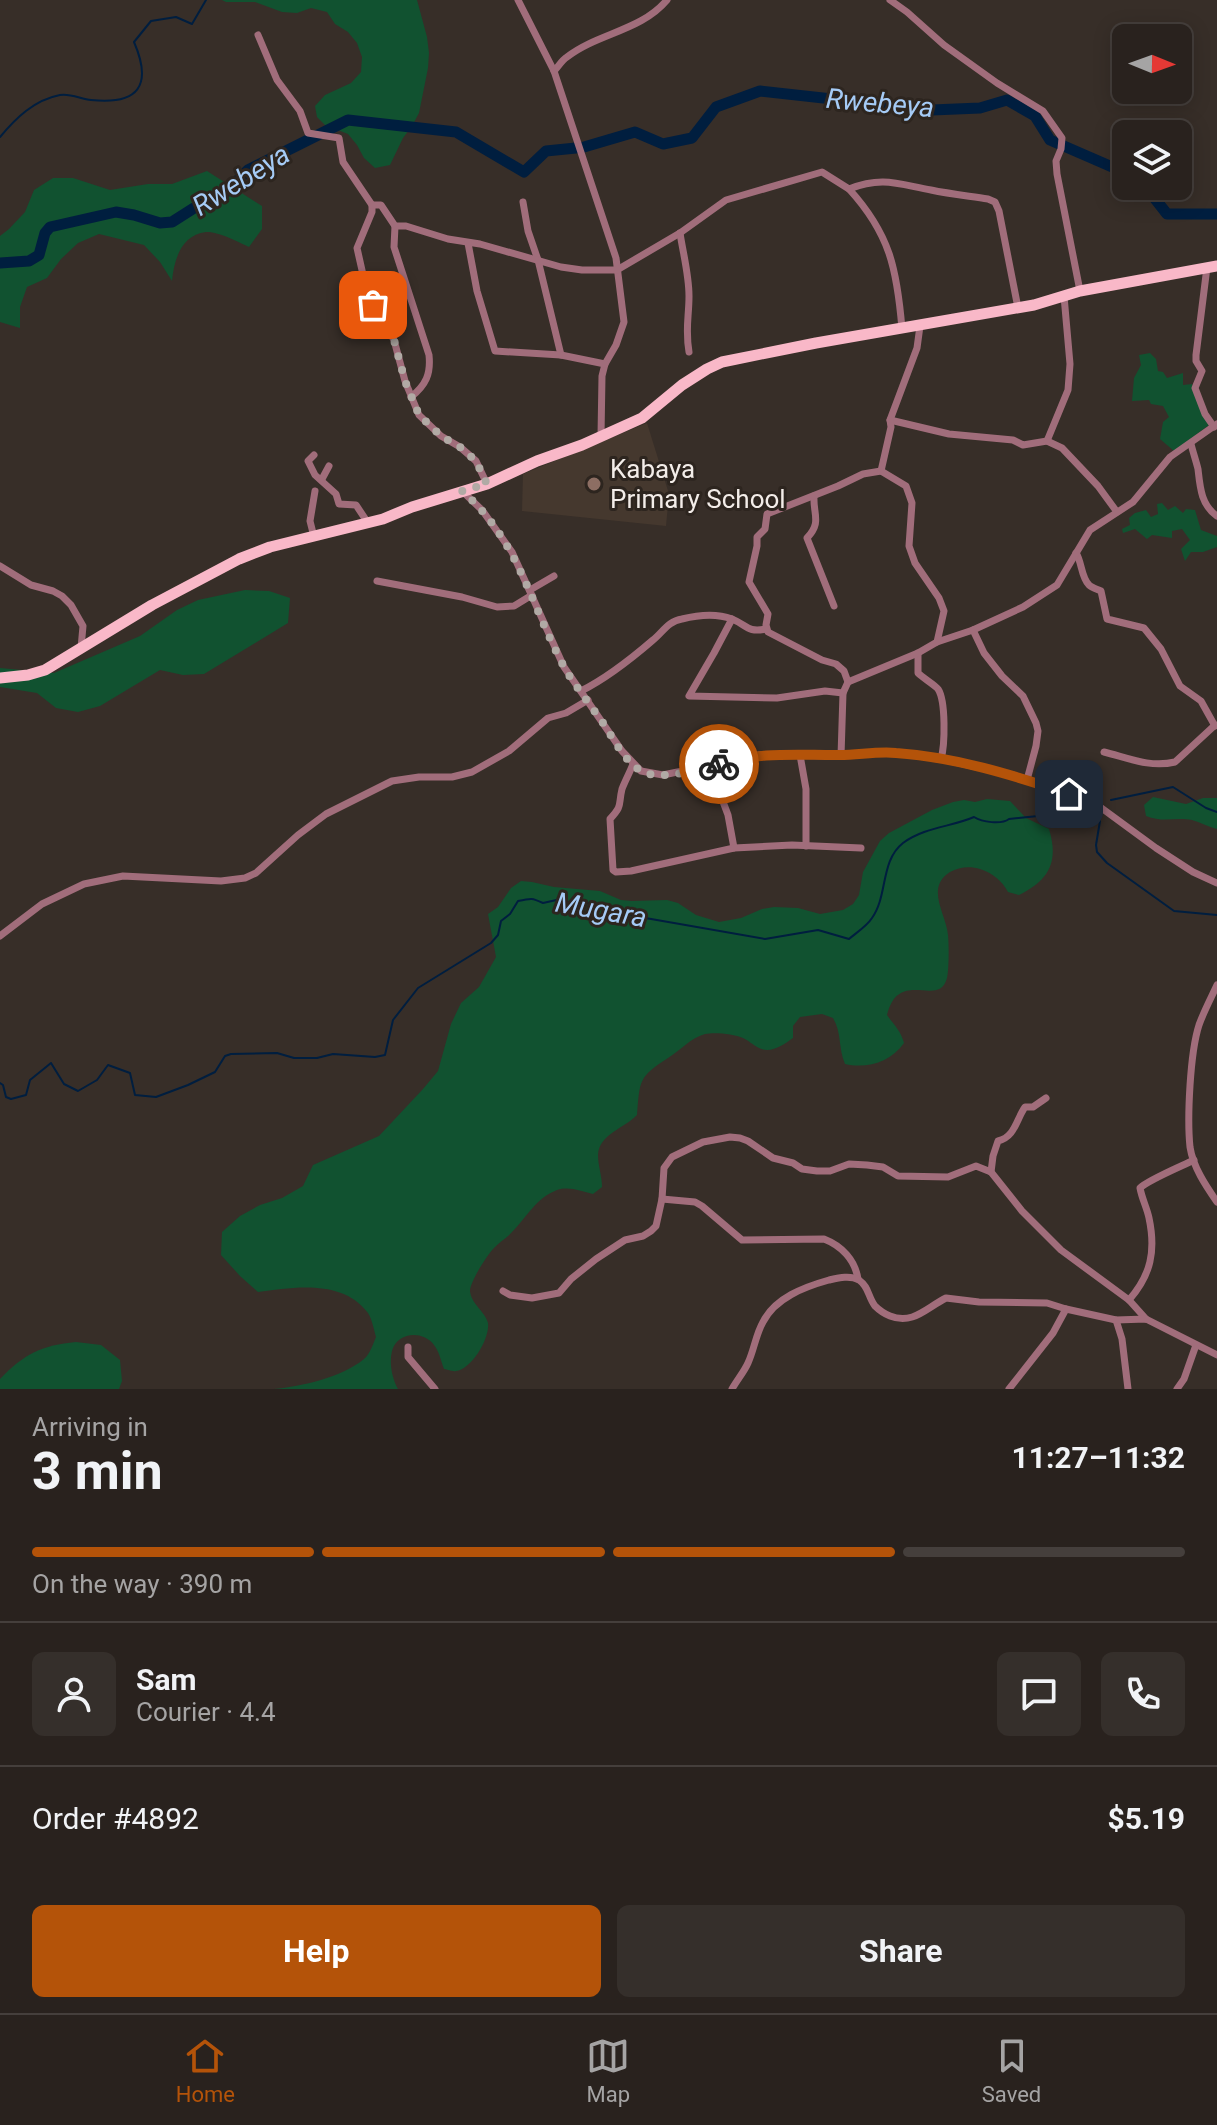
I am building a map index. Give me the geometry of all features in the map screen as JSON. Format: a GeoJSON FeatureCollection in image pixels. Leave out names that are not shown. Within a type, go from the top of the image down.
{"type":"FeatureCollection","features":[{"type":"Feature","properties":{"kind":"main road"},"geometry":{"type":"LineString","coordinates":[[0,678],[45,670],[152,605],[239,559],[270,547],[368,523],[487,484],[601,436],[642,418],[682,385],[722,362],[1018,308],[1080,291],[1212,266]]}},
{"type":"Feature","properties":{"kind":"street"},"geometry":{"type":"LineString","coordinates":[[518,0],[554,71],[616,258],[624,322],[605,364],[600,403],[601,436]]}},
{"type":"Feature","properties":{"kind":"street"},"geometry":{"type":"LineString","coordinates":[[554,71],[567,57],[655,13],[667,0]]}},
{"type":"Feature","properties":{"kind":"street"},"geometry":{"type":"LineString","coordinates":[[892,1],[944,45],[1043,111],[1062,138],[1056,161],[1057,174],[1080,291]]}},
{"type":"Feature","properties":{"kind":"street"},"geometry":{"type":"LineString","coordinates":[[258,35],[277,80],[300,111],[308,133],[339,138],[343,162],[372,205],[357,248],[362,274],[368,297],[394,340],[419,415],[441,436],[476,461],[487,484]]}},
{"type":"Feature","properties":{"kind":"street"},"geometry":{"type":"LineString","coordinates":[[395,226],[406,226],[571,269],[617,270],[680,233],[726,200],[822,172],[849,189],[867,209],[883,236],[899,285],[902,329]]}},
{"type":"Feature","properties":{"kind":"street"},"geometry":{"type":"LineString","coordinates":[[849,189],[866,182],[893,182],[995,202],[1018,308]]}},
{"type":"Feature","properties":{"kind":"street"},"geometry":{"type":"LineString","coordinates":[[523,202],[561,355]]}},
{"type":"Feature","properties":{"kind":"street"},"geometry":{"type":"LineString","coordinates":[[372,205],[381,205],[395,226],[394,247],[429,355],[429,374],[425,384],[411,397]]}},
{"type":"Feature","properties":{"kind":"street"},"geometry":{"type":"LineString","coordinates":[[680,233],[689,284],[686,334],[689,352]]}},
{"type":"Feature","properties":{"kind":"street"},"geometry":{"type":"LineString","coordinates":[[468,243],[477,291],[495,351],[561,355],[605,364]]}},
{"type":"Feature","properties":{"kind":"street"},"geometry":{"type":"LineString","coordinates":[[841,756],[843,693],[848,682],[1023,607],[1057,585],[1090,530],[1133,502],[1170,457],[1216,425],[1205,414],[1195,388],[1202,371],[1196,355],[1212,266]]}},
{"type":"Feature","properties":{"kind":"street"},"geometry":{"type":"LineString","coordinates":[[1047,441],[1068,390],[1070,364],[1064,296]]}},
{"type":"Feature","properties":{"kind":"street"},"geometry":{"type":"LineString","coordinates":[[881,471],[890,420],[917,348],[920,326]]}},
{"type":"Feature","properties":{"kind":"street"},"geometry":{"type":"LineString","coordinates":[[890,420],[949,434],[1013,440],[1023,445],[1047,441],[1069,454],[1117,512]]}},
{"type":"Feature","properties":{"kind":"street"},"geometry":{"type":"LineString","coordinates":[[1191,444],[1201,492],[1207,506],[1217,516]]}},
{"type":"Feature","properties":{"kind":"street"},"geometry":{"type":"LineString","coordinates":[[314,455],[308,461],[315,475],[336,494],[339,504],[356,505],[368,523]]}},
{"type":"Feature","properties":{"kind":"street"},"geometry":{"type":"LineString","coordinates":[[322,479],[329,466]]}},
{"type":"Feature","properties":{"kind":"street"},"geometry":{"type":"LineString","coordinates":[[766,629],[768,614],[749,582],[757,537],[765,529],[767,514],[863,474],[881,471],[906,486],[912,503],[909,546],[915,563],[939,598],[944,611],[937,642]]}},
{"type":"Feature","properties":{"kind":"street"},"geometry":{"type":"LineString","coordinates":[[314,537],[310,521],[315,491]]}},
{"type":"Feature","properties":{"kind":"street"},"geometry":{"type":"LineString","coordinates":[[462,491],[482,510],[512,552],[564,667],[622,751],[633,764],[649,774],[663,775],[710,767],[759,755],[841,756],[892,752],[941,759],[1027,780],[1096,804],[1156,848],[1193,872],[1217,883]]}},
{"type":"Feature","properties":{"kind":"street"},"geometry":{"type":"LineString","coordinates":[[814,496],[816,524],[807,538],[834,606]]}},
{"type":"Feature","properties":{"kind":"street"},"geometry":{"type":"LineString","coordinates":[[1076,553],[1089,585],[1101,591],[1107,619],[1144,628],[1161,649],[1180,686],[1201,701],[1216,724],[1175,762],[1144,764],[1104,752]]}},
{"type":"Feature","properties":{"kind":"street"},"geometry":{"type":"LineString","coordinates":[[0,566],[31,585],[53,591],[71,605],[83,626],[81,648]]}},
{"type":"Feature","properties":{"kind":"street"},"geometry":{"type":"LineString","coordinates":[[377,581],[497,607],[514,606],[554,576]]}},
{"type":"Feature","properties":{"kind":"street"},"geometry":{"type":"LineString","coordinates":[[581,691],[616,670],[655,639],[669,623],[711,615],[732,619],[748,630],[766,629],[803,651],[836,664],[844,671],[848,682]]}},
{"type":"Feature","properties":{"kind":"street"},"geometry":{"type":"LineString","coordinates":[[732,619],[689,696],[777,698],[811,692],[843,693]]}},
{"type":"Feature","properties":{"kind":"street"},"geometry":{"type":"LineString","coordinates":[[973,630],[984,653],[1023,696],[1036,723],[1036,746],[1027,780]]}},
{"type":"Feature","properties":{"kind":"street"},"geometry":{"type":"LineString","coordinates":[[918,653],[918,673],[937,688],[942,702],[944,751],[941,759]]}},
{"type":"Feature","properties":{"kind":"street"},"geometry":{"type":"LineString","coordinates":[[0,936],[42,904],[84,884],[134,876],[221,881],[245,878],[256,873],[326,814],[392,781],[452,777],[472,772],[509,751],[548,718],[566,713],[588,700]]}},
{"type":"Feature","properties":{"kind":"street"},"geometry":{"type":"LineString","coordinates":[[800,755],[806,789],[806,846]]}},
{"type":"Feature","properties":{"kind":"street"},"geometry":{"type":"LineString","coordinates":[[633,764],[621,792],[619,810],[610,819],[615,871],[631,871],[734,848],[861,848]]}},
{"type":"Feature","properties":{"kind":"street"},"geometry":{"type":"LineString","coordinates":[[710,767],[728,815],[734,848]]}},
{"type":"Feature","properties":{"kind":"street"},"geometry":{"type":"LineString","coordinates":[[1217,985],[1199,1025],[1190,1095],[1190,1149],[1203,1183],[1217,1202]]}},
{"type":"Feature","properties":{"kind":"street"},"geometry":{"type":"LineString","coordinates":[[991,1172],[998,1141],[1012,1133],[1025,1107],[1033,1107],[1046,1098]]}},
{"type":"Feature","properties":{"kind":"street"},"geometry":{"type":"LineString","coordinates":[[503,1291],[532,1298],[559,1293],[596,1259],[625,1240],[651,1231],[656,1226],[662,1199],[664,1168],[672,1157],[703,1142],[730,1137],[748,1141],[773,1158],[793,1163],[802,1169],[830,1171],[849,1164],[883,1167],[898,1176],[948,1177],[976,1166],[991,1172],[1022,1211],[1061,1250],[1129,1300],[1146,1319],[1217,1355]]}},
{"type":"Feature","properties":{"kind":"street"},"geometry":{"type":"LineString","coordinates":[[1129,1300],[1145,1279],[1150,1260],[1149,1216],[1140,1188],[1144,1183],[1194,1160]]}},
{"type":"Feature","properties":{"kind":"street"},"geometry":{"type":"LineString","coordinates":[[662,1199],[695,1202],[742,1240],[830,1241],[851,1258],[858,1279]]}},
{"type":"Feature","properties":{"kind":"street"},"geometry":{"type":"LineString","coordinates":[[732,1389],[747,1366],[761,1325],[769,1312],[800,1289],[837,1278],[858,1279],[866,1286],[875,1306],[885,1314],[907,1320],[946,1298],[1047,1303],[1116,1320],[1146,1319]]}},
{"type":"Feature","properties":{"kind":"street"},"geometry":{"type":"LineString","coordinates":[[1009,1389],[1053,1333],[1066,1309]]}},
{"type":"Feature","properties":{"kind":"street"},"geometry":{"type":"LineString","coordinates":[[1116,1320],[1122,1339],[1128,1389]]}},
{"type":"Feature","properties":{"kind":"street"},"geometry":{"type":"LineString","coordinates":[[1177,1389],[1184,1379],[1196,1345]]}},
{"type":"Feature","properties":{"kind":"street"},"geometry":{"type":"LineString","coordinates":[[408,1347],[408,1357],[435,1389]]}},
{"type":"Feature","properties":{"kind":"shaded area","name":"Kabaya Primary School"},"geometry":{"type":"Polygon","coordinates":[[[647,423],[669,494],[666,526],[522,511],[523,474],[647,423]]]}},
{"type":"Feature","properties":{"kind":"green space"},"geometry":{"type":"Polygon","coordinates":[[[222,0],[417,0],[427,37],[428,68],[419,113],[390,165],[375,168],[348,134],[325,125],[317,117],[315,106],[325,95],[351,83],[361,72],[362,57],[357,43],[348,32],[335,24],[327,12],[311,8],[297,13],[282,12],[255,2],[222,0]]]}},
{"type":"Feature","properties":{"kind":"green space"},"geometry":{"type":"Polygon","coordinates":[[[207,171],[262,206],[262,229],[249,247],[216,233],[197,234],[180,250],[172,281],[144,245],[99,234],[78,243],[47,278],[27,287],[20,307],[20,328],[0,322],[0,236],[25,212],[34,190],[53,178],[73,178],[110,190],[172,184],[207,171]]]}},
{"type":"Feature","properties":{"kind":"green space"},"geometry":{"type":"Polygon","coordinates":[[[1150,353],[1156,359],[1158,371],[1167,378],[1183,373],[1183,385],[1192,384],[1209,425],[1174,451],[1160,439],[1163,422],[1169,417],[1163,406],[1151,404],[1149,400],[1132,401],[1134,378],[1141,365],[1139,355],[1150,353]]]}},
{"type":"Feature","properties":{"kind":"green space"},"geometry":{"type":"Polygon","coordinates":[[[1162,503],[1168,510],[1175,506],[1183,513],[1186,509],[1195,510],[1201,530],[1217,536],[1217,547],[1191,552],[1185,561],[1181,549],[1190,540],[1182,529],[1172,531],[1172,538],[1152,535],[1147,539],[1135,529],[1123,533],[1122,529],[1130,525],[1129,518],[1135,513],[1146,510],[1151,517],[1158,514],[1157,504],[1162,503]]]}},
{"type":"Feature","properties":{"kind":"green space"},"geometry":{"type":"Polygon","coordinates":[[[245,590],[269,591],[290,598],[288,623],[204,674],[183,675],[160,670],[100,706],[78,712],[56,708],[37,693],[0,687],[0,668],[54,673],[140,636],[177,610],[198,600],[245,590]]]}},
{"type":"Feature","properties":{"kind":"green space"},"geometry":{"type":"Polygon","coordinates":[[[1153,797],[1186,804],[1203,798],[1217,798],[1217,829],[1192,820],[1146,816],[1144,805],[1153,797]]]}},
{"type":"Feature","properties":{"kind":"green space"},"geometry":{"type":"Polygon","coordinates":[[[987,799],[1010,801],[1026,818],[1049,829],[1053,851],[1049,869],[1038,883],[1019,895],[1008,892],[993,875],[976,868],[957,869],[943,878],[938,893],[948,935],[947,978],[943,987],[936,990],[909,990],[900,993],[893,1001],[887,1015],[904,1043],[899,1050],[870,1065],[845,1064],[836,1024],[833,1018],[822,1014],[800,1017],[793,1026],[793,1038],[772,1049],[763,1050],[730,1034],[709,1033],[695,1038],[646,1075],[640,1087],[637,1115],[613,1132],[599,1148],[602,1187],[593,1194],[575,1189],[550,1193],[487,1256],[470,1291],[488,1323],[488,1329],[479,1352],[468,1365],[456,1371],[444,1369],[434,1345],[424,1337],[411,1335],[399,1340],[392,1351],[392,1370],[398,1389],[274,1389],[321,1380],[355,1366],[368,1354],[376,1337],[372,1321],[358,1302],[332,1290],[302,1287],[258,1292],[221,1255],[222,1232],[240,1216],[303,1186],[313,1165],[379,1136],[423,1089],[438,1071],[451,1024],[461,1003],[479,987],[496,957],[488,914],[498,907],[511,888],[521,881],[600,891],[621,900],[667,900],[696,915],[719,922],[774,907],[798,908],[820,914],[843,910],[853,904],[859,895],[863,872],[880,841],[889,833],[953,802],[987,799]]]}},
{"type":"Feature","properties":{"kind":"green space"},"geometry":{"type":"Polygon","coordinates":[[[76,1342],[101,1345],[120,1360],[122,1381],[119,1389],[0,1389],[0,1379],[26,1357],[43,1348],[76,1342]]]}},
{"type":"Feature","properties":{"kind":"waterway"},"geometry":{"type":"LineString","coordinates":[[0,137],[26,111],[51,97],[68,95],[107,101],[130,95],[141,81],[142,70],[134,42],[151,21],[176,17],[192,24],[206,0]]}},
{"type":"Feature","properties":{"kind":"waterway","name":"Rwebeya"},"geometry":{"type":"LineString","coordinates":[[584,147],[635,132],[663,144],[692,138],[716,107],[760,91],[932,110],[980,108],[1007,100],[1035,116],[1050,140],[1112,167]]}},
{"type":"Feature","properties":{"kind":"waterway","name":"Rwebeya"},"geometry":{"type":"LineString","coordinates":[[0,263],[29,261],[39,255],[45,233],[50,227],[116,212],[160,223],[172,222],[224,194],[248,170],[348,120],[456,132],[524,172],[546,151],[576,148]]}},
{"type":"Feature","properties":{"kind":"waterway","name":"Rwebeya"},"geometry":{"type":"LineString","coordinates":[[1156,200],[1167,214],[1217,214]]}},
{"type":"Feature","properties":{"kind":"waterway"},"geometry":{"type":"LineString","coordinates":[[1111,800],[1173,787],[1217,812]]}},
{"type":"Feature","properties":{"kind":"waterway","name":"Mugara"},"geometry":{"type":"LineString","coordinates":[[0,1083],[6,1097],[11,1099],[26,1095],[30,1080],[51,1063],[64,1084],[78,1091],[97,1080],[108,1065],[130,1073],[135,1095],[156,1097],[215,1072],[225,1056],[231,1054],[277,1053],[294,1058],[333,1054],[385,1055],[393,1020],[418,988],[491,943],[498,935],[501,921],[518,901],[526,899],[543,903],[561,899],[606,909],[612,907],[634,916],[765,939],[818,930],[849,939],[872,918],[891,859],[903,843],[920,834],[974,817],[997,822],[1048,815],[1100,821],[1097,852],[1107,863],[1174,911],[1217,915]]}},
{"type":"Feature","properties":{"kind":"way so far"},"geometry":{"type":"LineString","coordinates":[[373,305],[394,340],[405,381],[419,415],[441,436],[476,461],[487,484],[462,491],[482,510],[512,552],[564,667],[622,751],[641,771],[649,774],[663,775],[719,764]]}},
{"type":"Feature","properties":{"kind":"place","name":"Kabaya Primary School"},"geometry":{"type":"Point","coordinates":[594,484]}},
{"type":"Feature","properties":{"kind":"route"},"geometry":{"type":"LineString","coordinates":[[719,764],[759,755],[841,756],[892,752],[1013,775],[1069,794]]}}]}
